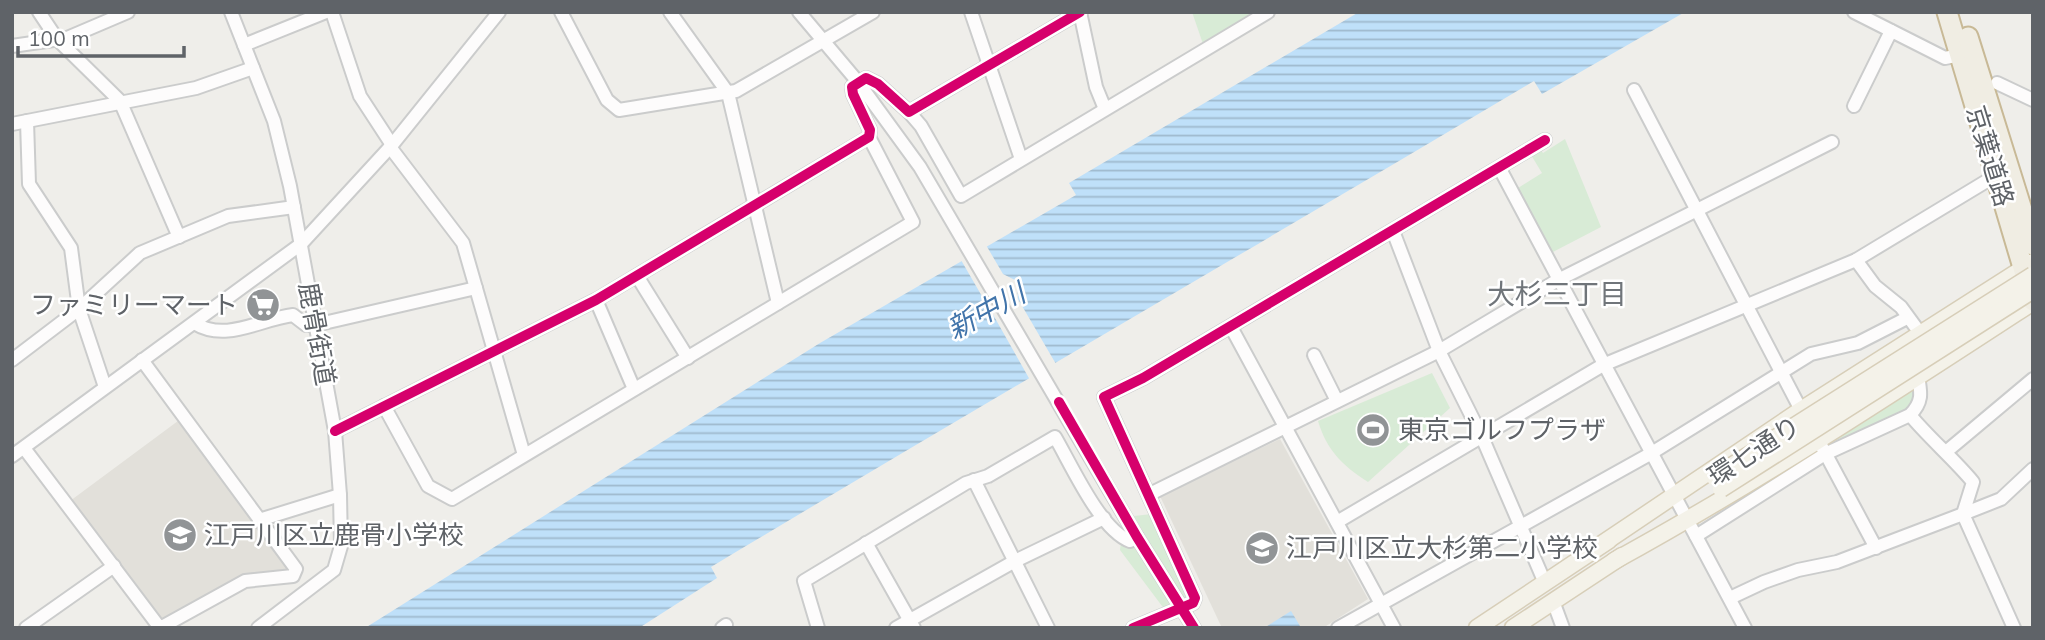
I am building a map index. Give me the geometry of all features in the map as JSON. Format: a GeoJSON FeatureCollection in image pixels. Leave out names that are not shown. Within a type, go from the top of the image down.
{"type":"FeatureCollection","features":[{"type":"Feature","properties":{"kind":"highway","name":"京葉道路"},"geometry":{"type":"LineString","coordinates":[[1947,12],[1995,176],[2029,268],[2033,301]]}},
{"type":"Feature","properties":{"kind":"highway","name":"京葉道路"},"geometry":{"type":"LineString","coordinates":[[1960,12],[2033,245]]}},
{"type":"Feature","properties":{"kind":"main road"},"geometry":{"type":"LineString","coordinates":[[1513,628],[1614,561],[1801,411],[1920,333],[2029,268]]}},
{"type":"Feature","properties":{"kind":"main road","name":"環七通り"},"geometry":{"type":"LineString","coordinates":[[1680,508],[1986,302],[2029,268]]}},
{"type":"Feature","properties":{"kind":"main road","name":"環七通り"},"geometry":{"type":"LineString","coordinates":[[1717,483],[2033,290]]}},
{"type":"Feature","properties":{"kind":"main road"},"geometry":{"type":"LineString","coordinates":[[1477,628],[1600,546],[1680,508],[1822,447],[1918,376],[2033,301]]}},
{"type":"Feature","properties":{"kind":"street"},"geometry":{"type":"LineString","coordinates":[[39,12],[57,39],[120,102],[179,237]]}},
{"type":"Feature","properties":{"kind":"street"},"geometry":{"type":"LineString","coordinates":[[12,46],[67,38],[128,12]]}},
{"type":"Feature","properties":{"kind":"street","name":"鹿骨街道"},"geometry":{"type":"LineString","coordinates":[[231,12],[274,121],[294,207],[335,431],[340,495],[341,545],[334,570],[258,628]]}},
{"type":"Feature","properties":{"kind":"street"},"geometry":{"type":"LineString","coordinates":[[244,45],[326,12]]}},
{"type":"Feature","properties":{"kind":"street"},"geometry":{"type":"LineString","coordinates":[[332,12],[360,96],[391,146],[463,243],[524,455]]}},
{"type":"Feature","properties":{"kind":"street"},"geometry":{"type":"LineString","coordinates":[[12,456],[301,244],[391,146],[499,12]]}},
{"type":"Feature","properties":{"kind":"street"},"geometry":{"type":"LineString","coordinates":[[561,12],[607,100],[619,110],[728,93],[873,12]]}},
{"type":"Feature","properties":{"kind":"street"},"geometry":{"type":"LineString","coordinates":[[670,12],[728,93],[778,303]]}},
{"type":"Feature","properties":{"kind":"street"},"geometry":{"type":"LineString","coordinates":[[799,12],[904,142],[1137,537],[1194,628]]}},
{"type":"Feature","properties":{"kind":"street"},"geometry":{"type":"LineString","coordinates":[[971,12],[1021,159]]}},
{"type":"Feature","properties":{"kind":"street"},"geometry":{"type":"LineString","coordinates":[[909,112],[1080,12],[1096,87],[1105,109]]}},
{"type":"Feature","properties":{"kind":"street"},"geometry":{"type":"LineString","coordinates":[[384,406],[428,486],[452,499],[913,222],[869,137],[870,130],[853,94],[852,87],[858,82],[866,78],[878,83],[909,112],[921,126],[961,196],[1268,12]]}},
{"type":"Feature","properties":{"kind":"street"},"geometry":{"type":"LineString","coordinates":[[1854,12],[1945,58],[1959,55]]}},
{"type":"Feature","properties":{"kind":"street"},"geometry":{"type":"LineString","coordinates":[[1854,106],[1891,31]]}},
{"type":"Feature","properties":{"kind":"street"},"geometry":{"type":"LineString","coordinates":[[12,124],[196,88],[253,68]]}},
{"type":"Feature","properties":{"kind":"street"},"geometry":{"type":"LineString","coordinates":[[1997,83],[2033,100]]}},
{"type":"Feature","properties":{"kind":"street"},"geometry":{"type":"LineString","coordinates":[[1633,90],[1801,411]]}},
{"type":"Feature","properties":{"kind":"street"},"geometry":{"type":"LineString","coordinates":[[27,121],[29,184],[71,248],[79,309],[104,387]]}},
{"type":"Feature","properties":{"kind":"street"},"geometry":{"type":"LineString","coordinates":[[335,431],[596,300],[869,137]]}},
{"type":"Feature","properties":{"kind":"street"},"geometry":{"type":"LineString","coordinates":[[1133,628],[1183,609],[1193,603],[1195,598],[1104,397],[1231,327],[1545,140]]}},
{"type":"Feature","properties":{"kind":"street"},"geometry":{"type":"LineString","coordinates":[[1150,494],[1439,351],[1558,280],[1832,142]]}},
{"type":"Feature","properties":{"kind":"street"},"geometry":{"type":"LineString","coordinates":[[1500,169],[1745,628]]}},
{"type":"Feature","properties":{"kind":"street"},"geometry":{"type":"LineString","coordinates":[[1336,522],[1604,365],[1856,260],[1995,176]]}},
{"type":"Feature","properties":{"kind":"street"},"geometry":{"type":"LineString","coordinates":[[13,355],[79,309],[140,253],[228,216],[294,207]]}},
{"type":"Feature","properties":{"kind":"street"},"geometry":{"type":"LineString","coordinates":[[1393,231],[1439,351],[1482,437],[1545,583]]}},
{"type":"Feature","properties":{"kind":"street"},"geometry":{"type":"LineString","coordinates":[[1856,260],[1875,286],[1901,307],[1920,333]]}},
{"type":"Feature","properties":{"kind":"street"},"geometry":{"type":"LineString","coordinates":[[637,276],[688,358]]}},
{"type":"Feature","properties":{"kind":"street"},"geometry":{"type":"LineString","coordinates":[[194,323],[204,329],[247,329],[293,315],[306,325],[315,325],[476,288]]}},
{"type":"Feature","properties":{"kind":"street"},"geometry":{"type":"LineString","coordinates":[[596,300],[634,389]]}},
{"type":"Feature","properties":{"kind":"street"},"geometry":{"type":"LineString","coordinates":[[1338,628],[1650,454],[1811,354],[1858,343],[1907,318]]}},
{"type":"Feature","properties":{"kind":"street"},"geometry":{"type":"LineString","coordinates":[[1231,327],[1394,628]]}},
{"type":"Feature","properties":{"kind":"street"},"geometry":{"type":"LineString","coordinates":[[1314,355],[1337,401]]}},
{"type":"Feature","properties":{"kind":"street"},"geometry":{"type":"LineString","coordinates":[[24,448],[114,565],[156,626],[245,581],[293,576],[296,569],[142,360]]}},
{"type":"Feature","properties":{"kind":"street"},"geometry":{"type":"LineString","coordinates":[[1696,536],[1822,447],[1910,415],[1918,407],[1922,397],[1918,376]]}},
{"type":"Feature","properties":{"kind":"street"},"geometry":{"type":"LineString","coordinates":[[1947,451],[2033,379]]}},
{"type":"Feature","properties":{"kind":"street"},"geometry":{"type":"LineString","coordinates":[[1910,415],[1947,451],[1973,482],[1963,514],[2014,628]]}},
{"type":"Feature","properties":{"kind":"street"},"geometry":{"type":"LineString","coordinates":[[818,628],[804,581],[974,480],[988,476],[1055,437],[1104,518],[1123,539],[1129,541],[1137,537]]}},
{"type":"Feature","properties":{"kind":"street"},"geometry":{"type":"LineString","coordinates":[[1822,447],[1876,548]]}},
{"type":"Feature","properties":{"kind":"street"},"geometry":{"type":"LineString","coordinates":[[1730,598],[1798,570],[1837,562],[1876,548],[2001,499],[2033,469]]}},
{"type":"Feature","properties":{"kind":"street"},"geometry":{"type":"LineString","coordinates":[[974,480],[1048,628]]}},
{"type":"Feature","properties":{"kind":"street"},"geometry":{"type":"LineString","coordinates":[[259,520],[340,495]]}},
{"type":"Feature","properties":{"kind":"street"},"geometry":{"type":"LineString","coordinates":[[896,628],[912,624],[1015,561],[1104,518]]}},
{"type":"Feature","properties":{"kind":"street"},"geometry":{"type":"LineString","coordinates":[[866,543],[912,624]]}},
{"type":"Feature","properties":{"kind":"street"},"geometry":{"type":"LineString","coordinates":[[26,628],[114,565]]}},
{"type":"Feature","properties":{"kind":"street"},"geometry":{"type":"LineString","coordinates":[[1553,601],[1563,628]]}},
{"type":"Feature","properties":{"kind":"shaded area","name":"江戸川区立鹿骨小学校"},"geometry":{"type":"Polygon","coordinates":[[[182,418],[290,569],[242,578],[160,621],[70,501],[182,418]]]}},
{"type":"Feature","properties":{"kind":"shaded area","name":"江戸川区立大杉第二小学校"},"geometry":{"type":"Polygon","coordinates":[[[1280,439],[1368,599],[1323,628],[1222,628],[1160,496],[1280,439]]]}},
{"type":"Feature","properties":{"kind":"green space"},"geometry":{"type":"Polygon","coordinates":[[[1192,12],[1259,12],[1203,44],[1192,12]]]}},
{"type":"Feature","properties":{"kind":"green space"},"geometry":{"type":"Polygon","coordinates":[[[1565,139],[1601,227],[1551,253],[1518,188],[1542,173],[1531,155],[1540,149],[1543,153],[1565,139]]]}},
{"type":"Feature","properties":{"kind":"green space","name":"東京ゴルフプラザ"},"geometry":{"type":"Polygon","coordinates":[[[1432,373],[1450,408],[1368,482],[1337,457],[1326,441],[1318,421],[1432,373]]]}},
{"type":"Feature","properties":{"kind":"green space"},"geometry":{"type":"Polygon","coordinates":[[[1917,382],[1918,394],[1908,413],[1827,451],[1822,442],[1917,382]]]}},
{"type":"Feature","properties":{"kind":"green space"},"geometry":{"type":"Polygon","coordinates":[[[1152,514],[1190,601],[1184,602],[1134,516],[1152,514]]]}},
{"type":"Feature","properties":{"kind":"green space"},"geometry":{"type":"Polygon","coordinates":[[[1121,542],[1137,549],[1167,596],[1170,605],[1165,610],[1120,550],[1121,542]]]}},
{"type":"Feature","properties":{"kind":"water","name":"新中川"},"geometry":{"type":"Polygon","coordinates":[[[1359,12],[1685,12],[1542,94],[1534,81],[1019,384],[711,567],[717,578],[639,628],[365,628],[820,343],[1076,195],[1069,183],[1359,12]]]}},
{"type":"Feature","properties":{"kind":"water"},"geometry":{"type":"Polygon","coordinates":[[[1291,611],[1300,626],[1298,628],[1264,628],[1291,611]]]}},
{"type":"Feature","properties":{"kind":"pier"},"geometry":{"type":"Polygon","coordinates":[[[986,245],[1003,274],[1017,281],[1018,299],[1056,364],[1030,380],[987,304],[979,305],[983,298],[961,260],[986,245]]]}},
{"type":"Feature","properties":{"kind":"cycle path"},"geometry":{"type":"LineString","coordinates":[[335,431],[596,300],[869,137],[870,130],[852,87],[866,78],[878,84],[909,112],[1080,12]]}},
{"type":"Feature","properties":{"kind":"cycle path"},"geometry":{"type":"LineString","coordinates":[[1133,628],[1193,603],[1195,598],[1104,397],[1143,378],[1545,140]]}},
{"type":"Feature","properties":{"kind":"cycle path"},"geometry":{"type":"LineString","coordinates":[[1059,402],[1137,537],[1194,628]]}},
{"type":"Feature","properties":{"kind":"place","name":"ファミリーマート"},"geometry":{"type":"Point","coordinates":[263,305]}},
{"type":"Feature","properties":{"kind":"place","name":"東京ゴルフプラザ"},"geometry":{"type":"Point","coordinates":[1373,430]}},
{"type":"Feature","properties":{"kind":"place","name":"江戸川区立鹿骨小学校"},"geometry":{"type":"Point","coordinates":[180,535]}},
{"type":"Feature","properties":{"kind":"place","name":"江戸川区立大杉第二小学校"},"geometry":{"type":"Point","coordinates":[1262,548]}},
{"type":"Feature","properties":{"kind":"district","name":"大杉三丁目"},"geometry":{"type":"Point","coordinates":[1557,294]}}]}
